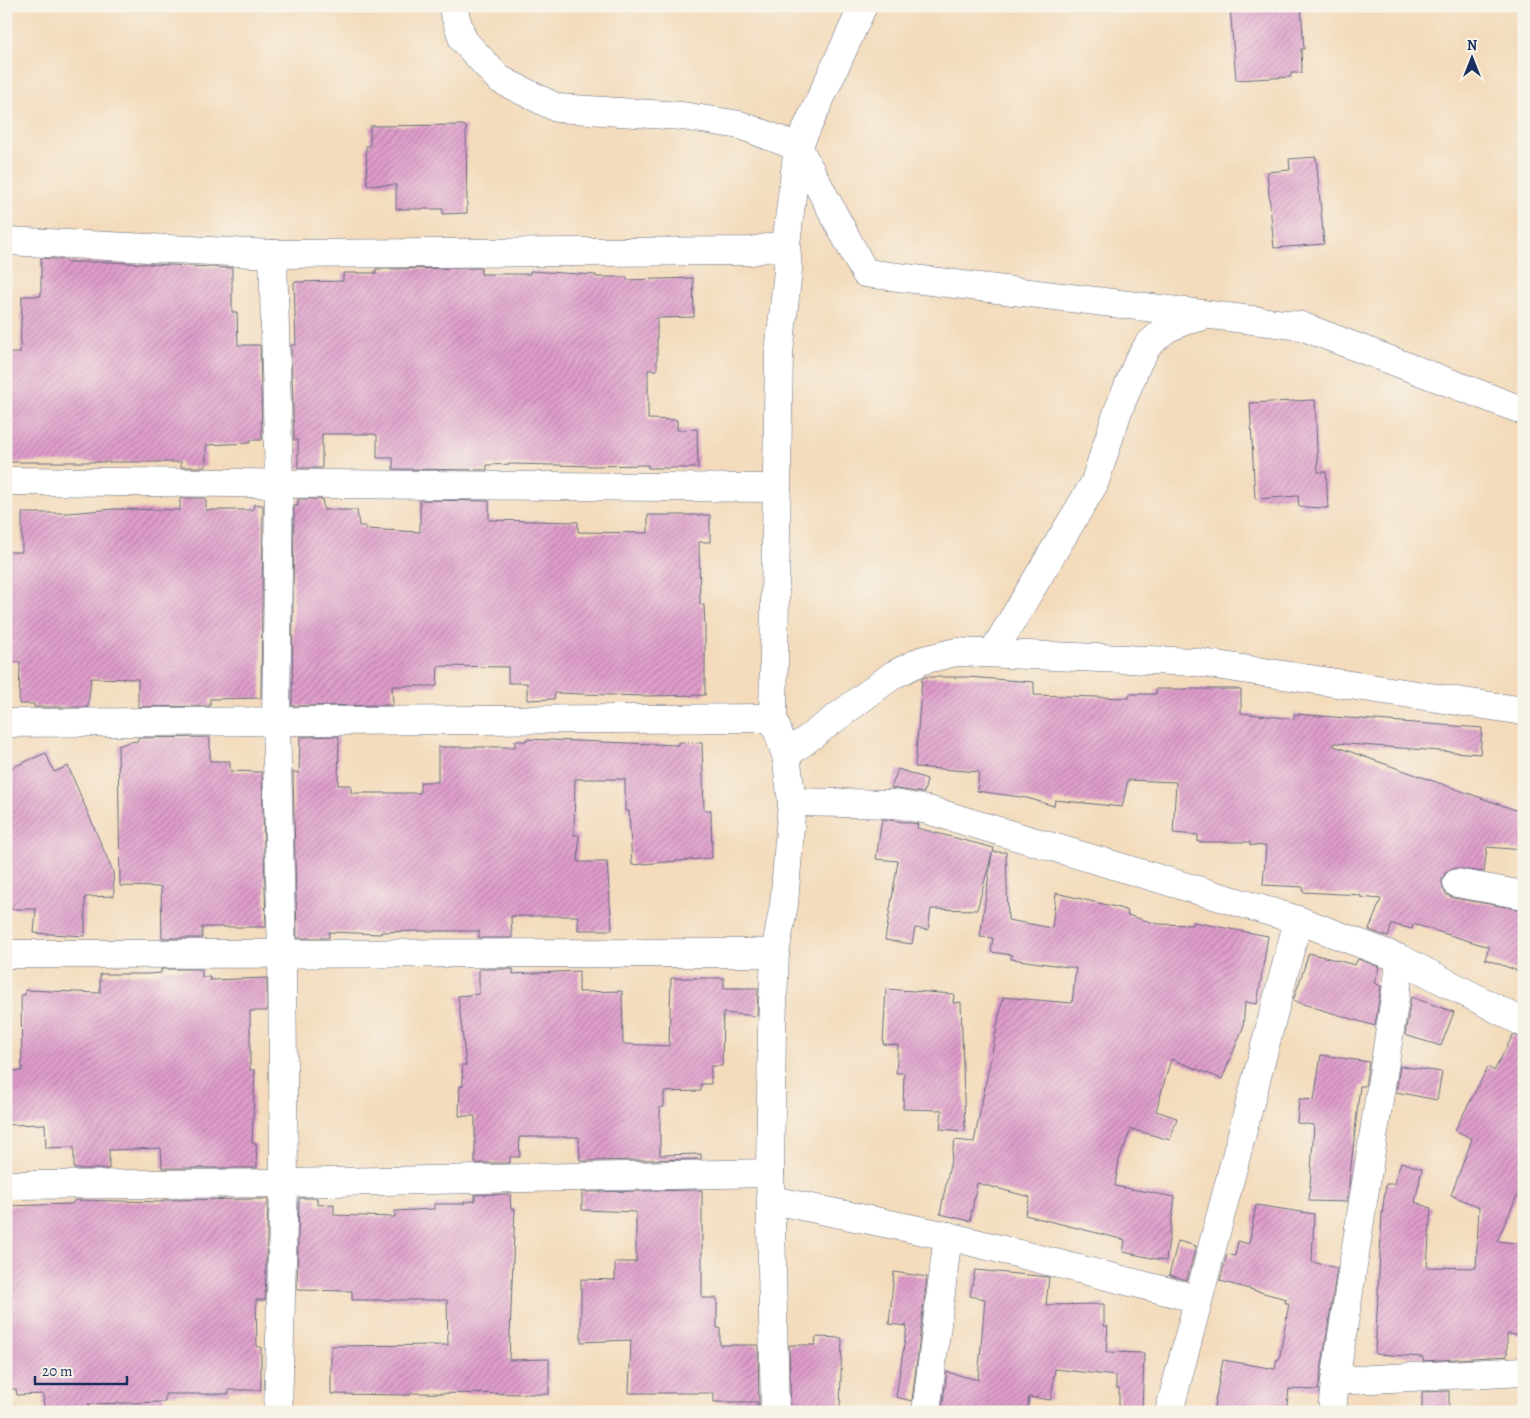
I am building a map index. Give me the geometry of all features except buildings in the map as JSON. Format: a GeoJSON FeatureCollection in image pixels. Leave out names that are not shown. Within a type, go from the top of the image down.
{"type":"FeatureCollection","features":[{"type":"Feature","properties":{"kind":"street"},"geometry":{"type":"LineString","coordinates":[[452,6],[463,40],[498,79],[557,108],[682,116],[740,125],[798,147],[864,273],[1301,326],[1524,411]]}},
{"type":"Feature","properties":{"kind":"street"},"geometry":{"type":"LineString","coordinates":[[775,1412],[770,1173],[772,1029],[775,953],[784,904],[792,802],[786,755],[773,718],[779,353],[788,270],[786,244],[798,147],[863,6]]}},
{"type":"Feature","properties":{"kind":"street"},"geometry":{"type":"LineString","coordinates":[[6,241],[274,254],[752,250],[786,244]]}},
{"type":"Feature","properties":{"kind":"street"},"geometry":{"type":"LineString","coordinates":[[274,254],[279,483],[276,722],[282,955],[284,1183],[278,1412]]}},
{"type":"Feature","properties":{"kind":"street"},"geometry":{"type":"LineString","coordinates":[[994,652],[1094,484],[1118,411],[1138,362],[1148,345],[1166,329],[1187,320],[1208,316]]}},
{"type":"Feature","properties":{"kind":"street"},"geometry":{"type":"LineString","coordinates":[[6,481],[777,488]]}},
{"type":"Feature","properties":{"kind":"street"},"geometry":{"type":"LineString","coordinates":[[786,755],[893,675],[923,660],[956,652],[994,652],[1196,662],[1524,711]]}},
{"type":"Feature","properties":{"kind":"street"},"geometry":{"type":"LineString","coordinates":[[6,723],[773,718]]}},
{"type":"Feature","properties":{"kind":"street"},"geometry":{"type":"LineString","coordinates":[[792,802],[895,804],[928,810],[1298,920],[1401,959],[1524,1023]]}},
{"type":"Feature","properties":{"kind":"street"},"geometry":{"type":"LineString","coordinates":[[1457,883],[1524,896]]}},
{"type":"Feature","properties":{"kind":"street"},"geometry":{"type":"LineString","coordinates":[[1169,1412],[1298,920]]}},
{"type":"Feature","properties":{"kind":"street"},"geometry":{"type":"LineString","coordinates":[[6,954],[775,953]]}},
{"type":"Feature","properties":{"kind":"street"},"geometry":{"type":"LineString","coordinates":[[1332,1412],[1335,1381],[1401,959]]}},
{"type":"Feature","properties":{"kind":"street"},"geometry":{"type":"LineString","coordinates":[[6,1185],[284,1183],[770,1173]]}},
{"type":"Feature","properties":{"kind":"street"},"geometry":{"type":"LineString","coordinates":[[772,1200],[948,1236],[1198,1299]]}},
{"type":"Feature","properties":{"kind":"street"},"geometry":{"type":"LineString","coordinates":[[926,1412],[948,1236]]}},
{"type":"Feature","properties":{"kind":"street"},"geometry":{"type":"LineString","coordinates":[[1335,1381],[1524,1371]]}}]}
